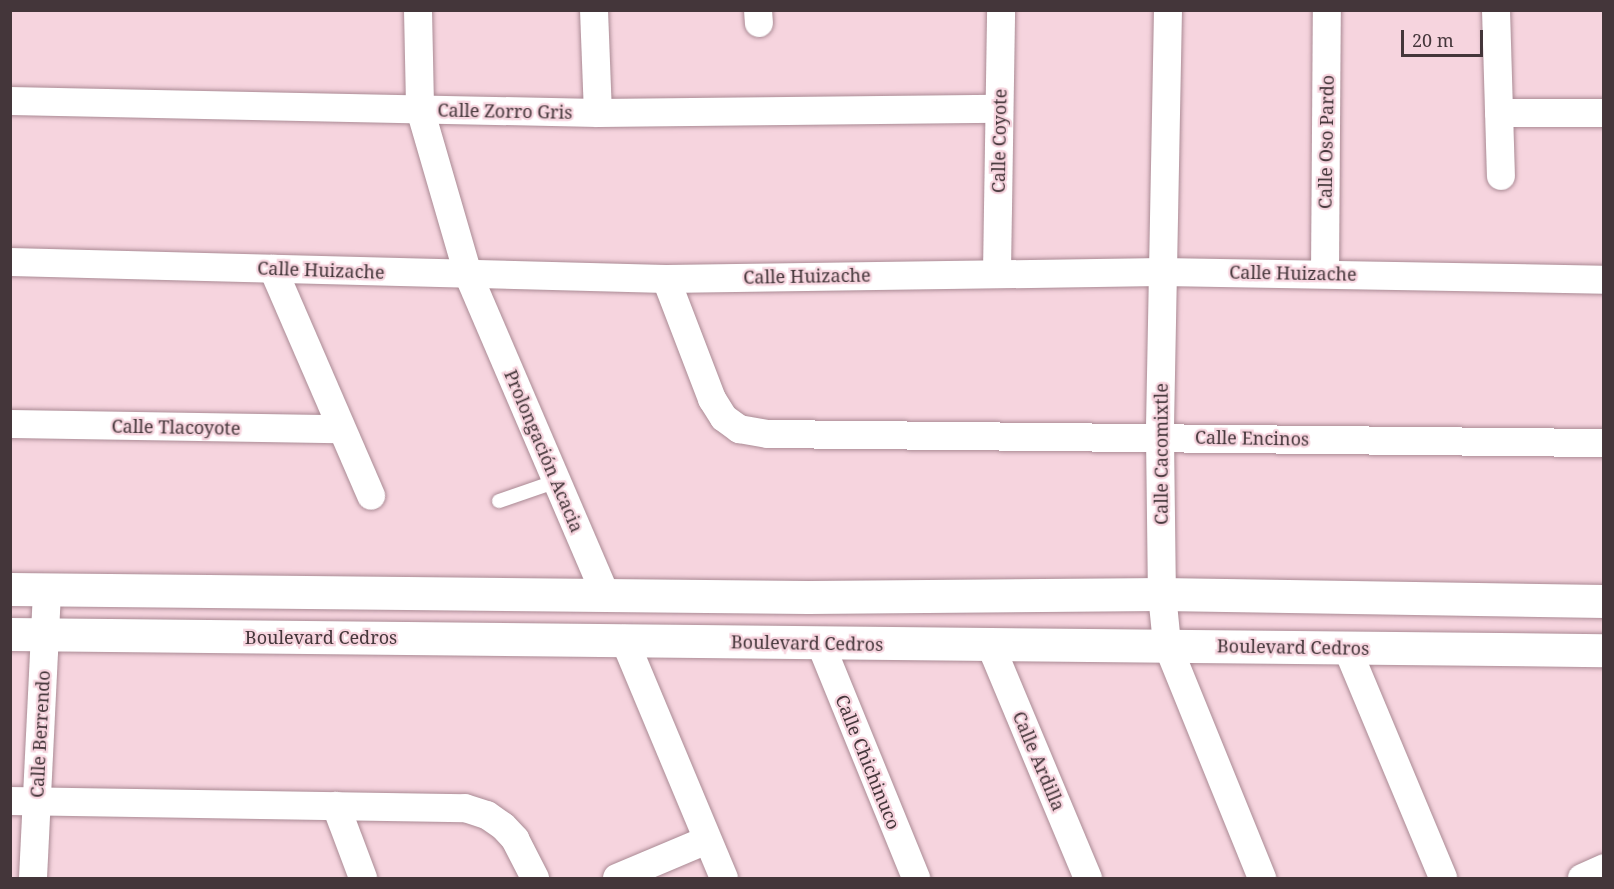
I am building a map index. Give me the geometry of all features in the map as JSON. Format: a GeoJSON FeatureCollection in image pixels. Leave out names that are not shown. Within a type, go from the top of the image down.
{"type":"FeatureCollection","features":[{"type":"Feature","properties":{"kind":"street","name":"Prolongación Acacia"},"geometry":{"type":"LineString","coordinates":[[418,10],[420,109],[468,274],[724,879]]}},
{"type":"Feature","properties":{"kind":"street"},"geometry":{"type":"LineString","coordinates":[[594,10],[598,113]]}},
{"type":"Feature","properties":{"kind":"street","name":"Calle Coyote"},"geometry":{"type":"LineString","coordinates":[[997,272],[1001,10]]}},
{"type":"Feature","properties":{"kind":"street","name":"Calle Cacomixtle"},"geometry":{"type":"LineString","coordinates":[[1168,10],[1160,436],[1162,594],[1167,644],[1262,879]]}},
{"type":"Feature","properties":{"kind":"street","name":"Calle Oso Pardo"},"geometry":{"type":"LineString","coordinates":[[1325,273],[1328,10]]}},
{"type":"Feature","properties":{"kind":"street"},"geometry":{"type":"LineString","coordinates":[[1496,10],[1501,176]]}},
{"type":"Feature","properties":{"kind":"street","name":"Calle Zorro Gris"},"geometry":{"type":"LineString","coordinates":[[10,101],[598,113],[999,110]]}},
{"type":"Feature","properties":{"kind":"street"},"geometry":{"type":"LineString","coordinates":[[1498,113],[1604,113]]}},
{"type":"Feature","properties":{"kind":"street","name":"Calle Huizache"},"geometry":{"type":"LineString","coordinates":[[10,262],[666,279],[997,272],[1162,272],[1325,273],[1604,280]]}},
{"type":"Feature","properties":{"kind":"street"},"geometry":{"type":"LineString","coordinates":[[273,269],[371,496]]}},
{"type":"Feature","properties":{"kind":"street","name":"Calle Encinos"},"geometry":{"type":"LineString","coordinates":[[666,279],[712,399],[724,418],[739,429],[768,434],[1160,436],[1604,444]]}},
{"type":"Feature","properties":{"kind":"street","name":"Calle Tlacoyote"},"geometry":{"type":"LineString","coordinates":[[10,424],[341,429]]}},
{"type":"Feature","properties":{"kind":"street"},"geometry":{"type":"LineString","coordinates":[[10,589],[604,592],[808,597],[1162,594],[1604,601]]}},
{"type":"Feature","properties":{"kind":"street","name":"Calle Berrendo"},"geometry":{"type":"LineString","coordinates":[[33,879],[23,801],[46,634],[46,590]]}},
{"type":"Feature","properties":{"kind":"street","name":"Boulevard Cedros"},"geometry":{"type":"LineString","coordinates":[[10,634],[624,639],[821,645],[1167,644],[1604,650]]}},
{"type":"Feature","properties":{"kind":"street","name":"Calle Ardilla"},"geometry":{"type":"LineString","coordinates":[[990,644],[1088,879]]}},
{"type":"Feature","properties":{"kind":"street","name":"Calle Chichinuco"},"geometry":{"type":"LineString","coordinates":[[821,645],[916,879]]}},
{"type":"Feature","properties":{"kind":"street"},"geometry":{"type":"LineString","coordinates":[[1347,648],[1443,879]]}},
{"type":"Feature","properties":{"kind":"street"},"geometry":{"type":"LineString","coordinates":[[23,801],[465,808],[487,815],[503,826],[529,867]]}},
{"type":"Feature","properties":{"kind":"street"},"geometry":{"type":"LineString","coordinates":[[336,806],[363,879]]}},
{"type":"Feature","properties":{"kind":"street"},"geometry":{"type":"LineString","coordinates":[[617,879],[707,840]]}},
{"type":"Feature","properties":{"kind":"street"},"geometry":{"type":"LineString","coordinates":[[1582,879],[1604,868]]}},
{"type":"Feature","properties":{"kind":"lane"},"geometry":{"type":"LineString","coordinates":[[499,501],[557,481]]}}]}
